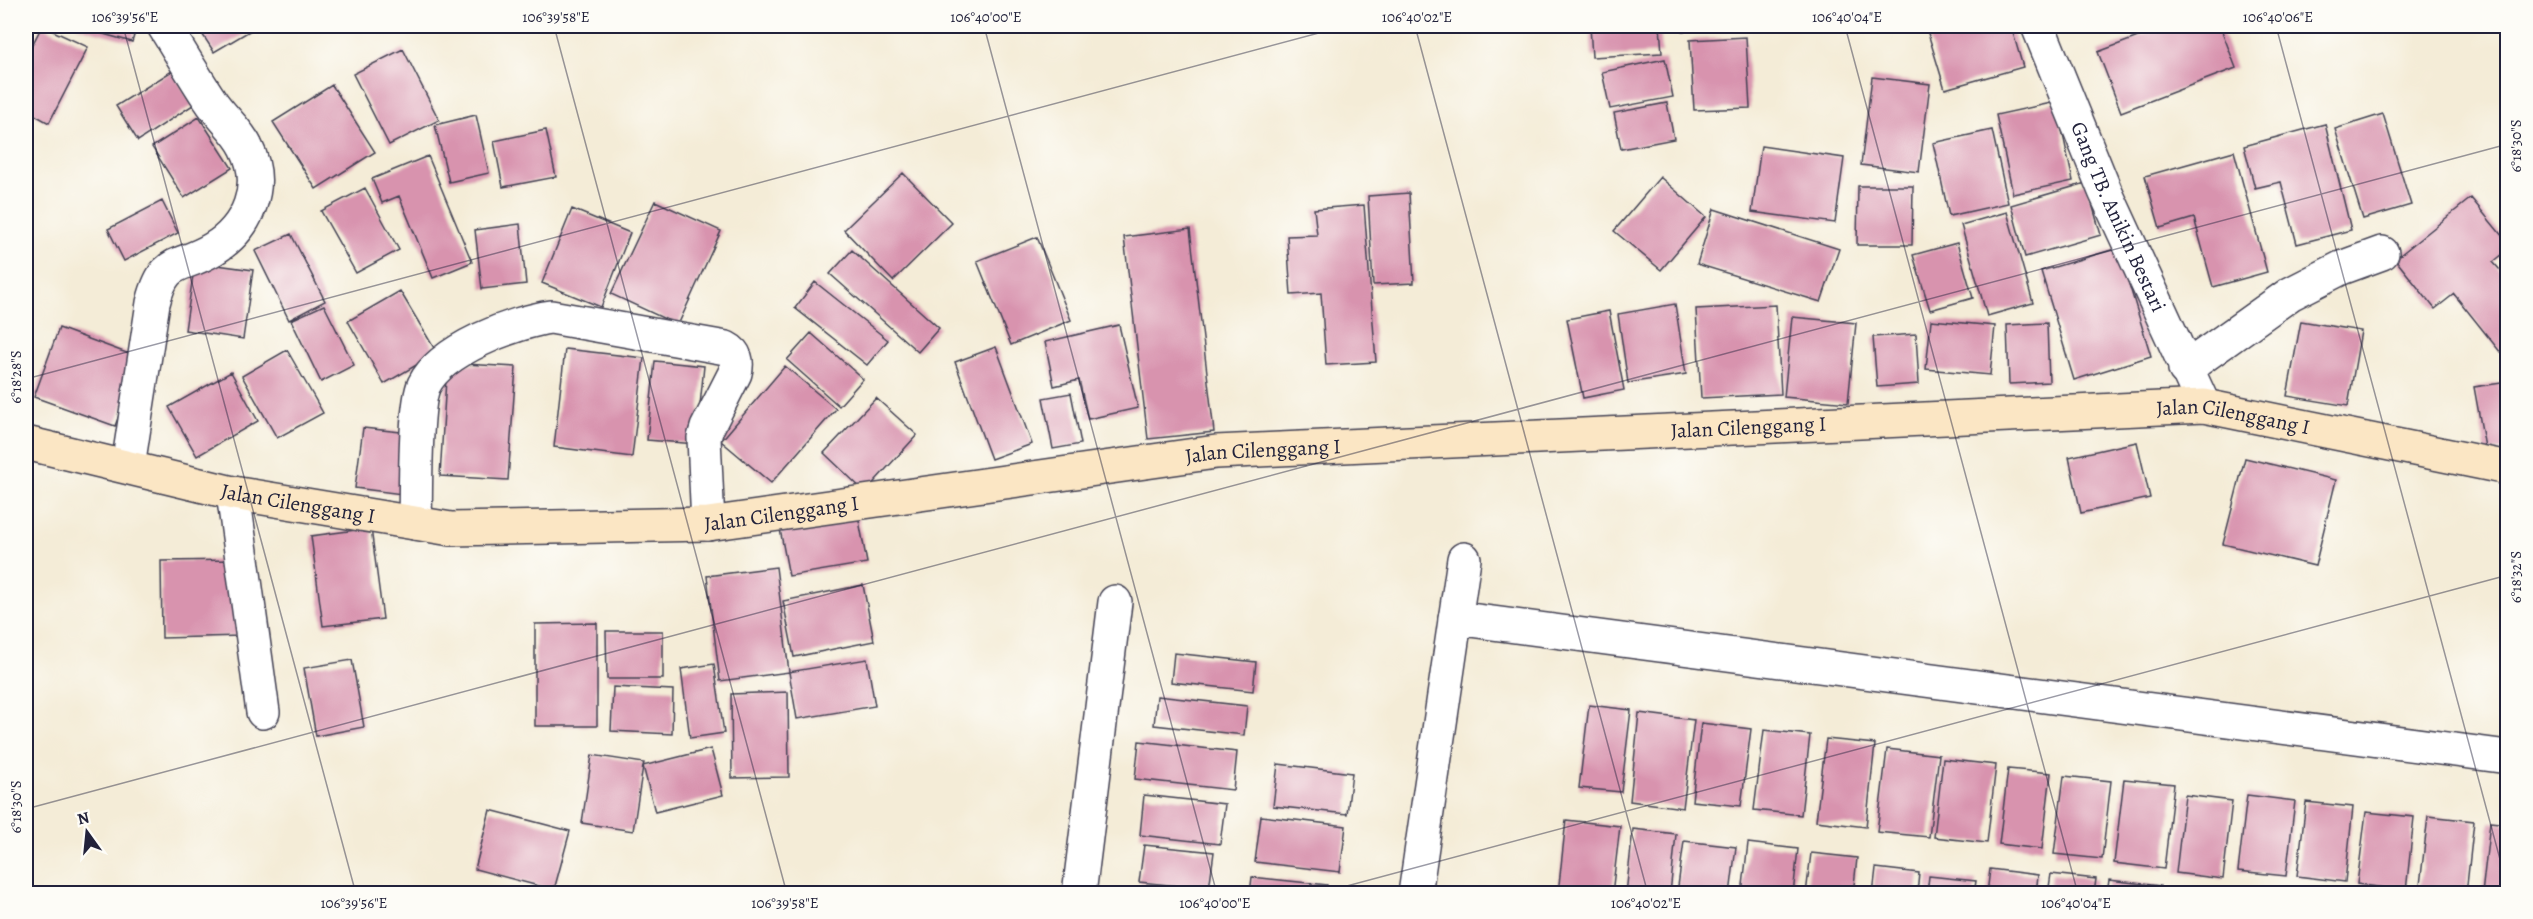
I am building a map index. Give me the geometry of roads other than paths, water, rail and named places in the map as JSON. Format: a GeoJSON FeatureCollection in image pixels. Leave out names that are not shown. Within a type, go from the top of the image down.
{"type":"FeatureCollection","features":[{"type":"Feature","properties":{"kind":"street"},"geometry":{"type":"LineString","coordinates":[[128,466],[153,303],[159,279],[170,268],[212,249],[236,231],[249,211],[255,189],[254,166],[246,146],[211,102],[164,26]]}},
{"type":"Feature","properties":{"kind":"street","name":"Gang TB. Anikin Bestari"},"geometry":{"type":"LineString","coordinates":[[2038,26],[2105,190],[2185,369],[2204,406]]}},
{"type":"Feature","properties":{"kind":"street"},"geometry":{"type":"LineString","coordinates":[[2185,369],[2290,294],[2341,268],[2382,253]]}},
{"type":"Feature","properties":{"kind":"street"},"geometry":{"type":"LineString","coordinates":[[415,523],[419,419],[423,386],[439,364],[485,338],[530,320],[551,317],[726,348],[732,351],[738,364],[706,428],[704,438],[708,524]]}},
{"type":"Feature","properties":{"kind":"street","name":"Jalan Cilenggang I"},"geometry":{"type":"LineString","coordinates":[[26,443],[233,493],[451,529],[708,524],[1216,452],[2204,406],[2508,468]]}},
{"type":"Feature","properties":{"kind":"street"},"geometry":{"type":"LineString","coordinates":[[233,493],[263,712]]}},
{"type":"Feature","properties":{"kind":"street"},"geometry":{"type":"LineString","coordinates":[[1415,894],[1464,559]]}},
{"type":"Feature","properties":{"kind":"street"},"geometry":{"type":"LineString","coordinates":[[1080,894],[1115,602]]}},
{"type":"Feature","properties":{"kind":"street"},"geometry":{"type":"LineString","coordinates":[[1455,618],[2508,757]]}}]}
